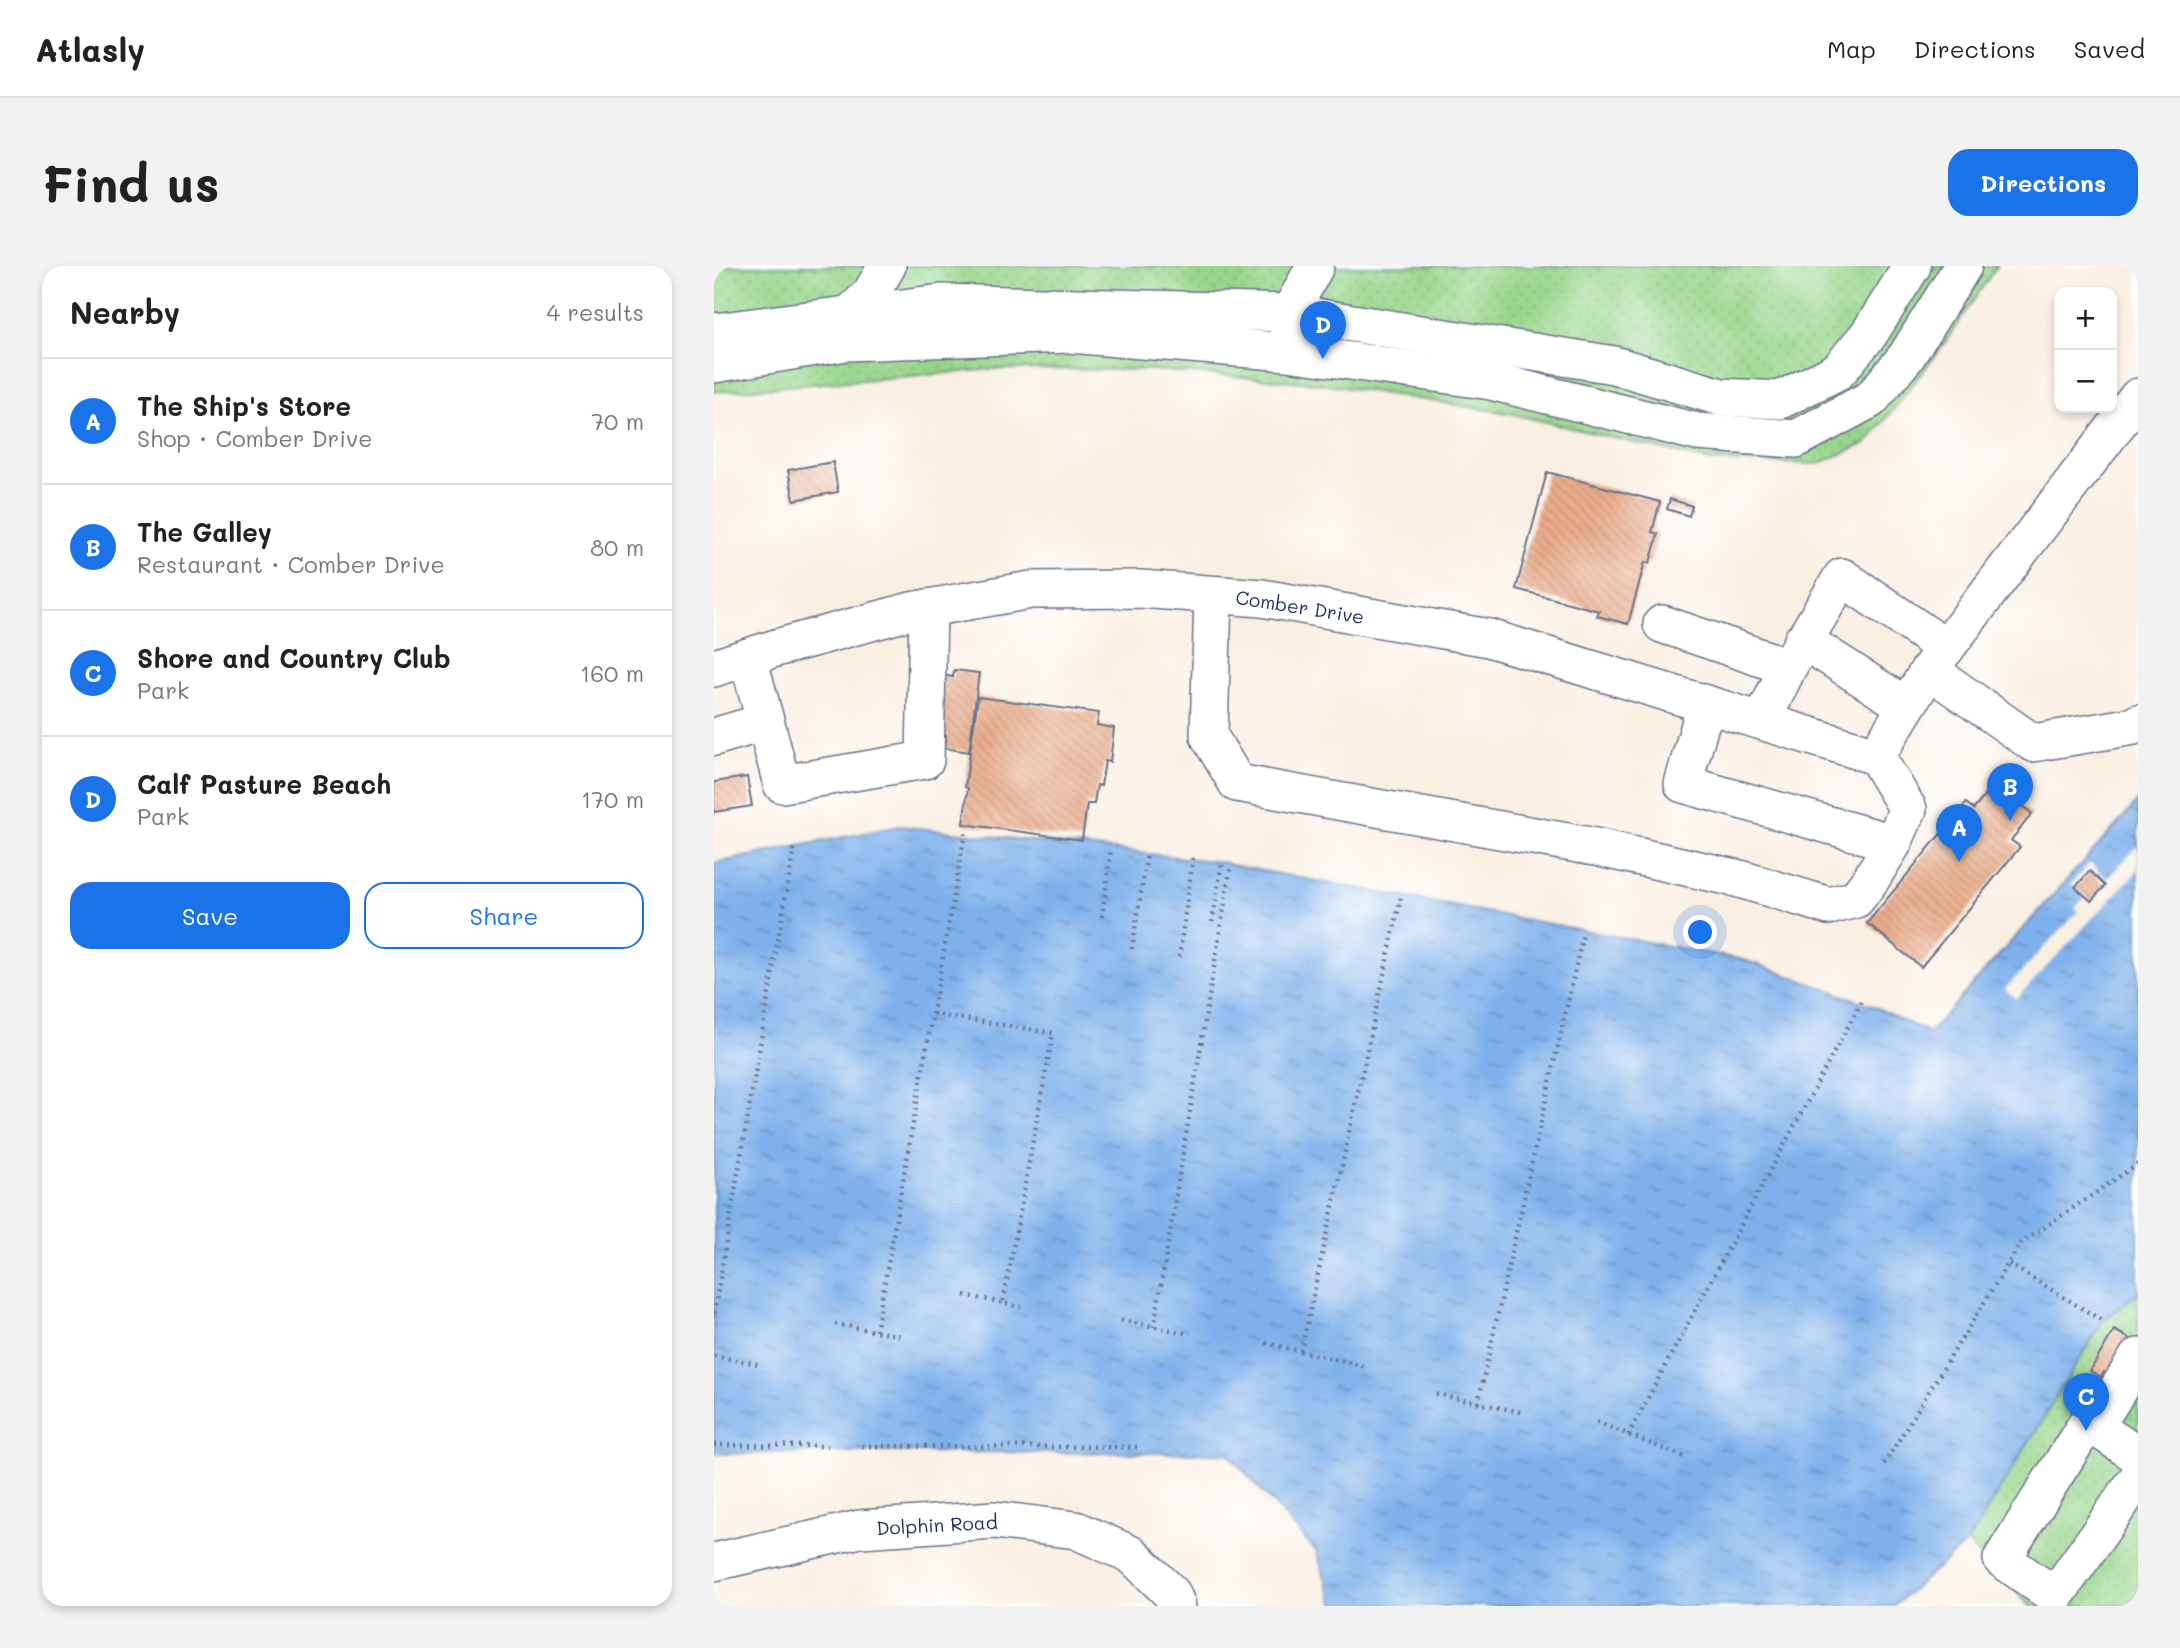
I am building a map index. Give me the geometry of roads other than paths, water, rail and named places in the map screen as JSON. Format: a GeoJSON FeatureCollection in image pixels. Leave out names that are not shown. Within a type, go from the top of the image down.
{"type":"FeatureCollection","features":[{"type":"Feature","properties":{"kind":"street"},"geometry":{"type":"LineString","coordinates":[[849,315],[870,295],[887,266]]}},
{"type":"Feature","properties":{"kind":"street"},"geometry":{"type":"LineString","coordinates":[[1287,352],[1290,313],[1315,266]]}},
{"type":"Feature","properties":{"kind":"street"},"geometry":{"type":"LineString","coordinates":[[714,332],[942,303],[1290,313],[1614,365],[1721,397],[1780,400],[1838,371],[1869,334],[1912,266]]}},
{"type":"Feature","properties":{"kind":"street"},"geometry":{"type":"LineString","coordinates":[[714,364],[846,342],[1069,334],[1287,352],[1491,381],[1697,432],[1796,439],[1871,399],[1906,357],[1963,266]]}},
{"type":"Feature","properties":{"kind":"street"},"geometry":{"type":"LineString","coordinates":[[1869,334],[1906,357]]}},
{"type":"Feature","properties":{"kind":"street"},"geometry":{"type":"LineString","coordinates":[[1213,595],[1209,736],[1237,783],[1595,847],[1740,879],[1829,906],[1856,899],[1893,843],[1908,809],[1876,756],[1906,706],[1938,659],[2138,397]]}},
{"type":"Feature","properties":{"kind":"street"},"geometry":{"type":"LineString","coordinates":[[1762,721],[1796,654],[1842,576],[2032,743],[2134,726],[2138,723]]}},
{"type":"Feature","properties":{"kind":"street","name":"Comber Drive"},"geometry":{"type":"LineString","coordinates":[[714,668],[911,611],[1031,590],[1140,589],[1262,598],[1489,638],[1876,756]]}},
{"type":"Feature","properties":{"kind":"street"},"geometry":{"type":"LineString","coordinates":[[748,657],[782,784],[925,760],[928,608]]}},
{"type":"Feature","properties":{"kind":"street"},"geometry":{"type":"LineString","coordinates":[[1662,624],[1796,654],[1906,706]]}},
{"type":"Feature","properties":{"kind":"street"},"geometry":{"type":"LineString","coordinates":[[1706,704],[1683,784],[1893,843]]}},
{"type":"Feature","properties":{"kind":"street"},"geometry":{"type":"LineString","coordinates":[[714,737],[765,722]]}},
{"type":"Feature","properties":{"kind":"street"},"geometry":{"type":"LineString","coordinates":[[2138,1357],[2002,1559],[2055,1596],[2138,1478]]}},
{"type":"Feature","properties":{"kind":"street"},"geometry":{"type":"LineString","coordinates":[[2092,1424],[2138,1456]]}},
{"type":"Feature","properties":{"kind":"street","name":"Dolphin Road"},"geometry":{"type":"LineString","coordinates":[[714,1562],[860,1529],[994,1520],[1076,1530],[1132,1555],[1172,1594],[1177,1606]]}},
{"type":"Feature","properties":{"kind":"water"},"geometry":{"type":"Polygon","coordinates":[[[2138,801],[2138,1292],[2103,1321],[1967,1542],[1894,1606],[1335,1606],[1316,1551],[1228,1453],[714,1454],[714,863],[899,826],[1222,862],[1745,960],[1873,1006],[1929,1033],[2138,801]]]}},
{"type":"Feature","properties":{"kind":"place","name":"Calf Pasture Beach"},"geometry":{"type":"Point","coordinates":[1323,359]}},
{"type":"Feature","properties":{"kind":"place","name":"The Galley"},"geometry":{"type":"Point","coordinates":[2010,821]}},
{"type":"Feature","properties":{"kind":"place","name":"The Ship's Store"},"geometry":{"type":"Point","coordinates":[1959,862]}},
{"type":"Feature","properties":{"kind":"place","name":"Shore and Country Club"},"geometry":{"type":"Point","coordinates":[2086,1431]}}]}
